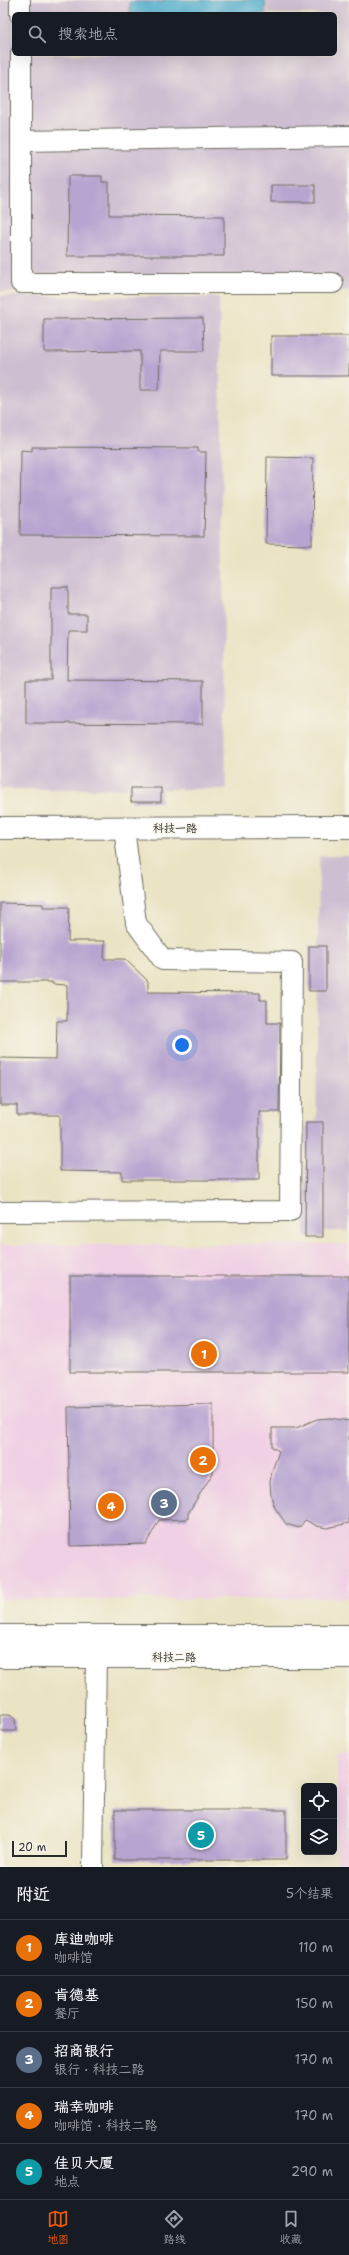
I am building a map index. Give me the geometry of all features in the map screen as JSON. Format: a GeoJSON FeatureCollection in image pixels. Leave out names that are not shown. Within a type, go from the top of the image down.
{"type":"FeatureCollection","features":[{"type":"Feature","properties":{"kind":"main road","name":"科技一路"},"geometry":{"type":"LineString","coordinates":[[0,828],[349,827]]}},
{"type":"Feature","properties":{"kind":"main road","name":"科技二路"},"geometry":{"type":"LineString","coordinates":[[0,1636],[349,1636]]}},
{"type":"Feature","properties":{"kind":"main road","name":"科技二路"},"geometry":{"type":"LineString","coordinates":[[0,1657],[349,1657]]}},
{"type":"Feature","properties":{"kind":"street"},"geometry":{"type":"LineString","coordinates":[[20,0],[20,12]]}},
{"type":"Feature","properties":{"kind":"street"},"geometry":{"type":"LineString","coordinates":[[21,56],[21,283],[333,283]]}},
{"type":"Feature","properties":{"kind":"street"},"geometry":{"type":"LineString","coordinates":[[21,141],[349,136]]}},
{"type":"Feature","properties":{"kind":"street"},"geometry":{"type":"LineString","coordinates":[[0,1212],[290,1211],[292,962],[163,960],[136,923],[124,828]]}},
{"type":"Feature","properties":{"kind":"street"},"geometry":{"type":"LineString","coordinates":[[93,1867],[96,1657]]}},
{"type":"Feature","properties":{"kind":"shaded area"},"geometry":{"type":"Polygon","coordinates":[[[0,0],[349,0],[349,291],[0,292],[0,0]]]}},
{"type":"Feature","properties":{"kind":"shaded area"},"geometry":{"type":"Polygon","coordinates":[[[0,296],[219,297],[226,789],[0,789],[0,296]]]}},
{"type":"Feature","properties":{"kind":"shaded area"},"geometry":{"type":"Polygon","coordinates":[[[319,856],[349,856],[349,1231],[315,1231],[319,856]]]}},
{"type":"Feature","properties":{"kind":"shaded area"},"geometry":{"type":"Polygon","coordinates":[[[349,1244],[349,1598],[0,1600],[0,1245],[349,1244]]]}},
{"type":"Feature","properties":{"kind":"shaded area"},"geometry":{"type":"Polygon","coordinates":[[[337,1755],[349,1755],[349,1867],[336,1867],[337,1755]]]}},
{"type":"Feature","properties":{"kind":"water"},"geometry":{"type":"Polygon","coordinates":[[[164,0],[265,0],[265,12],[130,12],[130,2],[164,2],[164,0]]]}},
{"type":"Feature","properties":{"kind":"building"},"geometry":{"type":"Polygon","coordinates":[[[68,176],[102,176],[102,182],[109,182],[109,215],[224,216],[224,256],[67,256],[68,176]]]}},
{"type":"Feature","properties":{"kind":"building"},"geometry":{"type":"Polygon","coordinates":[[[271,185],[315,185],[315,202],[271,202],[271,185]]]}},
{"type":"Feature","properties":{"kind":"building"},"geometry":{"type":"Polygon","coordinates":[[[203,318],[204,351],[160,351],[159,390],[140,390],[140,351],[44,352],[44,319],[203,318]]]}},
{"type":"Feature","properties":{"kind":"building"},"geometry":{"type":"Polygon","coordinates":[[[271,336],[349,336],[349,376],[271,376],[271,336]]]}},
{"type":"Feature","properties":{"kind":"building"},"geometry":{"type":"Polygon","coordinates":[[[32,447],[198,448],[198,452],[206,452],[204,536],[20,535],[21,450],[32,451],[32,447]]]}},
{"type":"Feature","properties":{"kind":"building"},"geometry":{"type":"Polygon","coordinates":[[[267,457],[313,458],[312,545],[266,544],[267,457]]]}},
{"type":"Feature","properties":{"kind":"building"},"geometry":{"type":"Polygon","coordinates":[[[51,587],[68,587],[68,614],[87,614],[87,630],[68,630],[67,680],[203,681],[203,724],[26,723],[26,680],[51,680],[51,587]]]}},
{"type":"Feature","properties":{"kind":"building"},"geometry":{"type":"Polygon","coordinates":[[[131,788],[161,788],[161,802],[131,802],[131,788]]]}},
{"type":"Feature","properties":{"kind":"building"},"geometry":{"type":"Polygon","coordinates":[[[0,903],[43,904],[43,907],[69,907],[68,941],[105,941],[104,959],[125,959],[148,981],[148,992],[260,993],[260,1000],[267,1000],[267,1023],[280,1023],[279,1112],[259,1112],[259,1180],[122,1180],[122,1172],[60,1171],[60,1115],[17,1115],[17,1105],[0,1105],[0,1058],[56,1059],[57,1021],[67,1021],[67,985],[52,984],[52,982],[0,982],[0,903]]]}},
{"type":"Feature","properties":{"kind":"building"},"geometry":{"type":"Polygon","coordinates":[[[309,946],[326,946],[326,991],[309,991],[309,946]]]}},
{"type":"Feature","properties":{"kind":"building"},"geometry":{"type":"Polygon","coordinates":[[[306,1122],[323,1122],[323,1237],[305,1237],[306,1122]]]}},
{"type":"Feature","properties":{"kind":"building"},"geometry":{"type":"Polygon","coordinates":[[[70,1276],[349,1276],[349,1372],[70,1372],[70,1276]]]}},
{"type":"Feature","properties":{"kind":"building"},"geometry":{"type":"Polygon","coordinates":[[[213,1404],[213,1473],[188,1513],[188,1519],[159,1520],[146,1544],[70,1546],[68,1407],[213,1404]]]}},
{"type":"Feature","properties":{"kind":"building"},"geometry":{"type":"Polygon","coordinates":[[[330,1418],[349,1421],[349,1523],[327,1528],[317,1526],[305,1520],[299,1528],[286,1524],[275,1508],[271,1496],[270,1482],[279,1451],[272,1447],[272,1428],[296,1428],[317,1419],[330,1418]]]}},
{"type":"Feature","properties":{"kind":"building"},"geometry":{"type":"Polygon","coordinates":[[[0,1715],[10,1715],[15,1719],[16,1731],[0,1731],[0,1715]]]}},
{"type":"Feature","properties":{"kind":"building"},"geometry":{"type":"Polygon","coordinates":[[[115,1810],[286,1810],[286,1860],[115,1860],[115,1810]]]}},
{"type":"Feature","properties":{"kind":"place","name":"库迪咖啡"},"geometry":{"type":"Point","coordinates":[204,1354]}},
{"type":"Feature","properties":{"kind":"place","name":"肯德基"},"geometry":{"type":"Point","coordinates":[203,1460]}},
{"type":"Feature","properties":{"kind":"place","name":"招商银行"},"geometry":{"type":"Point","coordinates":[164,1503]}},
{"type":"Feature","properties":{"kind":"place","name":"瑞幸咖啡"},"geometry":{"type":"Point","coordinates":[111,1506]}},
{"type":"Feature","properties":{"kind":"place","name":"佳贝大厦"},"geometry":{"type":"Point","coordinates":[201,1835]}}]}
